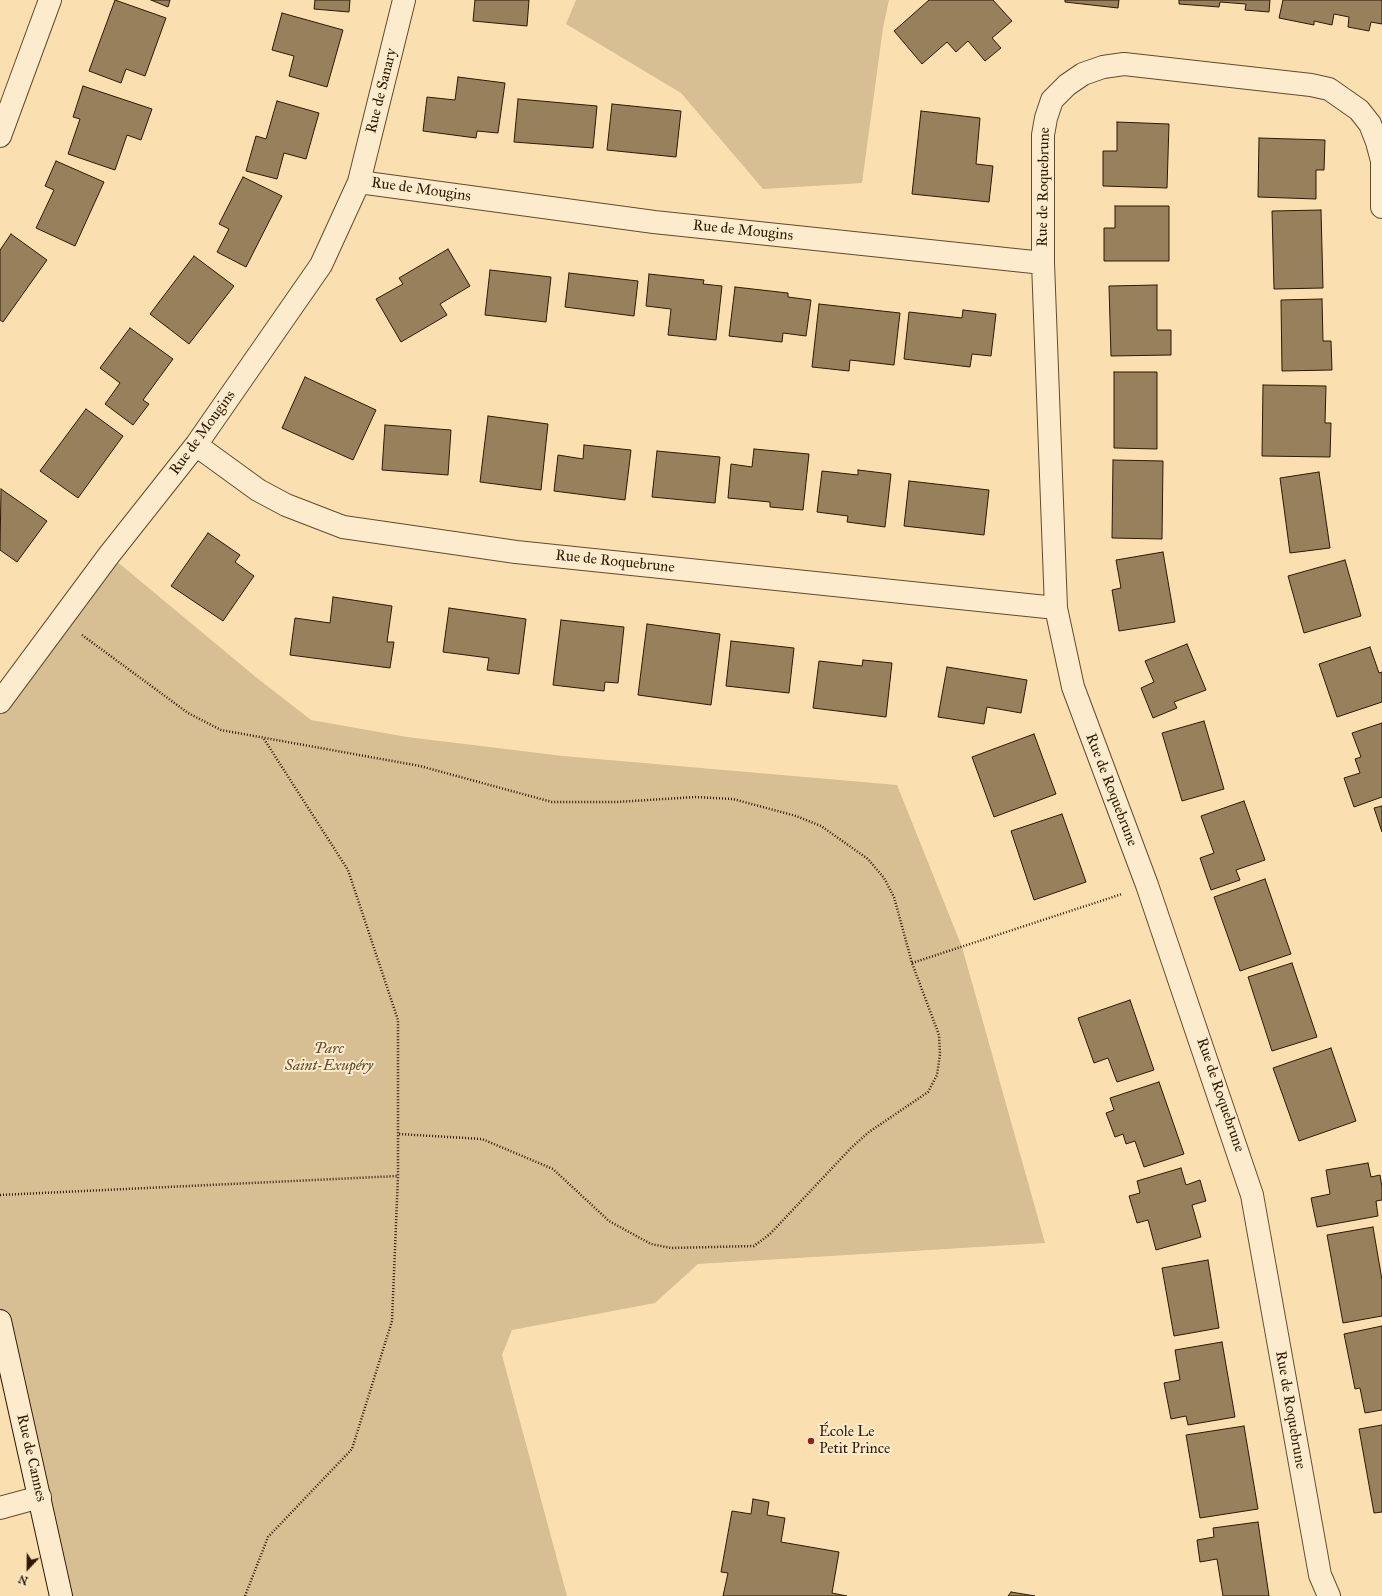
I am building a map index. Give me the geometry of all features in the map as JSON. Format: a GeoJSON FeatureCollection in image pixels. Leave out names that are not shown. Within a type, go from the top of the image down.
{"type":"FeatureCollection","features":[{"type":"Feature","properties":{"kind":"street"},"geometry":{"type":"LineString","coordinates":[[0,136],[50,0]]}},
{"type":"Feature","properties":{"kind":"street","name":"Rue de Sanary"},"geometry":{"type":"LineString","coordinates":[[359,182],[404,0]]}},
{"type":"Feature","properties":{"kind":"street","name":"Rue de Roquebrune"},"geometry":{"type":"LineString","coordinates":[[1329,1596],[1320,1575],[1252,1196],[1148,885],[1073,687],[1056,608],[1043,263],[1043,135],[1046,118],[1052,100],[1067,85],[1084,74],[1103,67],[1124,64],[1311,85],[1330,89],[1359,110],[1370,124],[1378,142],[1382,161],[1382,207]]}},
{"type":"Feature","properties":{"kind":"street","name":"Rue de Mougins"},"geometry":{"type":"LineString","coordinates":[[0,702],[62,621],[109,555],[196,445],[322,265],[359,182],[654,222],[1043,263]]}},
{"type":"Feature","properties":{"kind":"street","name":"Rue de Roquebrune"},"geometry":{"type":"LineString","coordinates":[[196,445],[258,490],[286,505],[343,527],[516,552],[1056,608]]}},
{"type":"Feature","properties":{"kind":"street","name":"Rue de Cannes"},"geometry":{"type":"LineString","coordinates":[[0,1321],[61,1596]]}},
{"type":"Feature","properties":{"kind":"street"},"geometry":{"type":"LineString","coordinates":[[0,1508],[40,1497]]}},
{"type":"Feature","properties":{"kind":"path"},"geometry":{"type":"LineString","coordinates":[[62,621],[188,713],[221,730],[264,739],[420,766],[552,802],[610,803],[695,797],[733,799],[796,816],[821,826],[848,843],[868,859],[884,878],[894,897],[912,963],[939,1035],[940,1054],[937,1075],[928,1092],[860,1140],[770,1234],[754,1246],[671,1248],[651,1244],[608,1221],[553,1169],[482,1139],[399,1134]]}},
{"type":"Feature","properties":{"kind":"path"},"geometry":{"type":"LineString","coordinates":[[245,1596],[268,1537],[352,1449],[392,1321],[399,1134],[398,1020],[348,870],[264,739]]}},
{"type":"Feature","properties":{"kind":"path"},"geometry":{"type":"LineString","coordinates":[[912,963],[1148,885]]}},
{"type":"Feature","properties":{"kind":"path"},"geometry":{"type":"LineString","coordinates":[[0,1195],[398,1176]]}},
{"type":"Feature","properties":{"kind":"green space"},"geometry":{"type":"Polygon","coordinates":[[[576,0],[889,0],[883,28],[862,183],[763,189],[681,93],[566,24],[576,0]]]}},
{"type":"Feature","properties":{"kind":"green space","name":"Parc Saint-Exupéry"},"geometry":{"type":"Polygon","coordinates":[[[109,555],[257,678],[311,720],[407,737],[563,756],[897,785],[962,947],[1045,1243],[698,1264],[655,1303],[512,1330],[502,1355],[567,1596],[61,1596],[0,1321],[0,702],[109,555]]]}},
{"type":"Feature","properties":{"kind":"building"},"geometry":{"type":"Polygon","coordinates":[[[115,0],[166,18],[145,76],[126,69],[121,83],[89,71],[115,0]]]}},
{"type":"Feature","properties":{"kind":"building"},"geometry":{"type":"Polygon","coordinates":[[[151,0],[170,0],[168,7],[151,0]]]}},
{"type":"Feature","properties":{"kind":"building"},"geometry":{"type":"Polygon","coordinates":[[[315,0],[350,0],[349,12],[314,9],[315,0]]]}},
{"type":"Feature","properties":{"kind":"building"},"geometry":{"type":"Polygon","coordinates":[[[475,0],[529,0],[527,26],[473,21],[475,0]]]}},
{"type":"Feature","properties":{"kind":"building"},"geometry":{"type":"Polygon","coordinates":[[[929,0],[993,0],[1012,21],[992,38],[1001,48],[985,61],[968,41],[956,52],[947,42],[922,64],[894,31],[929,0]]]}},
{"type":"Feature","properties":{"kind":"building"},"geometry":{"type":"Polygon","coordinates":[[[1065,0],[1119,0],[1118,8],[1065,2],[1065,0]]]}},
{"type":"Feature","properties":{"kind":"building"},"geometry":{"type":"Polygon","coordinates":[[[1179,0],[1270,0],[1269,12],[1245,10],[1246,4],[1220,2],[1219,7],[1179,4],[1179,0]]]}},
{"type":"Feature","properties":{"kind":"building"},"geometry":{"type":"Polygon","coordinates":[[[1283,0],[1382,0],[1382,24],[1371,22],[1369,31],[1348,27],[1349,17],[1334,14],[1332,25],[1314,21],[1314,25],[1279,18],[1283,0]]]}},
{"type":"Feature","properties":{"kind":"building"},"geometry":{"type":"Polygon","coordinates":[[[282,13],[343,30],[327,87],[289,76],[294,56],[272,50],[282,13]]]}},
{"type":"Feature","properties":{"kind":"building"},"geometry":{"type":"Polygon","coordinates":[[[458,77],[505,83],[498,133],[477,131],[476,138],[423,131],[427,97],[455,100],[458,77]]]}},
{"type":"Feature","properties":{"kind":"building"},"geometry":{"type":"Polygon","coordinates":[[[83,86],[152,109],[141,140],[127,135],[115,170],[68,154],[80,119],[73,117],[83,86]]]}},
{"type":"Feature","properties":{"kind":"building"},"geometry":{"type":"Polygon","coordinates":[[[518,99],[597,106],[593,148],[514,142],[518,99]]]}},
{"type":"Feature","properties":{"kind":"building"},"geometry":{"type":"Polygon","coordinates":[[[277,101],[319,113],[306,159],[284,153],[277,179],[246,171],[256,136],[266,139],[277,101]]]}},
{"type":"Feature","properties":{"kind":"building"},"geometry":{"type":"Polygon","coordinates":[[[612,104],[681,111],[676,157],[607,150],[612,104]]]}},
{"type":"Feature","properties":{"kind":"building"},"geometry":{"type":"Polygon","coordinates":[[[921,111],[980,118],[976,164],[993,166],[989,202],[912,194],[921,111]]]}},
{"type":"Feature","properties":{"kind":"building"},"geometry":{"type":"Polygon","coordinates":[[[1117,122],[1169,124],[1167,188],[1103,186],[1103,151],[1117,151],[1117,122]]]}},
{"type":"Feature","properties":{"kind":"building"},"geometry":{"type":"Polygon","coordinates":[[[1259,138],[1325,140],[1324,170],[1316,170],[1316,199],[1258,197],[1259,138]]]}},
{"type":"Feature","properties":{"kind":"building"},"geometry":{"type":"Polygon","coordinates":[[[56,161],[104,182],[75,246],[36,228],[54,190],[45,186],[56,161]]]}},
{"type":"Feature","properties":{"kind":"building"},"geometry":{"type":"Polygon","coordinates":[[[243,177],[282,196],[246,267],[217,252],[229,229],[219,224],[243,177]]]}},
{"type":"Feature","properties":{"kind":"building"},"geometry":{"type":"Polygon","coordinates":[[[1115,206],[1169,206],[1169,261],[1104,261],[1104,228],[1115,228],[1115,206]]]}},
{"type":"Feature","properties":{"kind":"building"},"geometry":{"type":"Polygon","coordinates":[[[1321,210],[1323,288],[1274,289],[1272,211],[1321,210]]]}},
{"type":"Feature","properties":{"kind":"building"},"geometry":{"type":"Polygon","coordinates":[[[11,234],[47,260],[3,322],[0,320],[0,250],[11,234]]]}},
{"type":"Feature","properties":{"kind":"building"},"geometry":{"type":"Polygon","coordinates":[[[448,249],[470,286],[440,304],[447,315],[401,342],[376,299],[403,284],[399,278],[448,249]]]}},
{"type":"Feature","properties":{"kind":"building"},"geometry":{"type":"Polygon","coordinates":[[[194,256],[234,286],[189,344],[150,314],[194,256]]]}},
{"type":"Feature","properties":{"kind":"building"},"geometry":{"type":"Polygon","coordinates":[[[490,270],[551,277],[546,322],[485,315],[490,270]]]}},
{"type":"Feature","properties":{"kind":"building"},"geometry":{"type":"Polygon","coordinates":[[[569,273],[638,281],[634,316],[565,307],[569,273]]]}},
{"type":"Feature","properties":{"kind":"building"},"geometry":{"type":"Polygon","coordinates":[[[649,274],[704,280],[703,284],[722,286],[716,340],[668,335],[671,309],[646,306],[649,274]]]}},
{"type":"Feature","properties":{"kind":"building"},"geometry":{"type":"Polygon","coordinates":[[[1157,285],[1157,330],[1171,330],[1171,355],[1111,356],[1109,286],[1157,285]]]}},
{"type":"Feature","properties":{"kind":"building"},"geometry":{"type":"Polygon","coordinates":[[[735,287],[788,293],[788,297],[811,300],[806,336],[783,333],[782,342],[729,336],[735,287]]]}},
{"type":"Feature","properties":{"kind":"building"},"geometry":{"type":"Polygon","coordinates":[[[1322,299],[1323,341],[1331,341],[1332,370],[1282,371],[1281,300],[1322,299]]]}},
{"type":"Feature","properties":{"kind":"building"},"geometry":{"type":"Polygon","coordinates":[[[819,304],[900,313],[894,365],[850,360],[849,371],[812,367],[819,304]]]}},
{"type":"Feature","properties":{"kind":"building"},"geometry":{"type":"Polygon","coordinates":[[[963,310],[996,314],[991,356],[972,354],[970,367],[904,359],[909,312],[962,318],[963,310]]]}},
{"type":"Feature","properties":{"kind":"building"},"geometry":{"type":"Polygon","coordinates":[[[130,328],[173,359],[143,400],[149,404],[133,425],[105,404],[120,383],[100,368],[130,328]]]}},
{"type":"Feature","properties":{"kind":"building"},"geometry":{"type":"Polygon","coordinates":[[[1114,372],[1157,372],[1157,449],[1114,448],[1114,372]]]}},
{"type":"Feature","properties":{"kind":"building"},"geometry":{"type":"Polygon","coordinates":[[[305,377],[376,410],[353,460],[282,428],[305,377]]]}},
{"type":"Feature","properties":{"kind":"building"},"geometry":{"type":"Polygon","coordinates":[[[1263,385],[1326,386],[1325,423],[1331,423],[1330,457],[1262,456],[1263,385]]]}},
{"type":"Feature","properties":{"kind":"building"},"geometry":{"type":"Polygon","coordinates":[[[86,409],[123,436],[78,498],[40,471],[86,409]]]}},
{"type":"Feature","properties":{"kind":"building"},"geometry":{"type":"Polygon","coordinates":[[[488,416],[548,424],[541,490],[480,482],[488,416]]]}},
{"type":"Feature","properties":{"kind":"building"},"geometry":{"type":"Polygon","coordinates":[[[385,425],[451,430],[448,475],[382,470],[385,425]]]}},
{"type":"Feature","properties":{"kind":"building"},"geometry":{"type":"Polygon","coordinates":[[[584,445],[631,450],[625,500],[554,491],[558,455],[583,459],[584,445]]]}},
{"type":"Feature","properties":{"kind":"building"},"geometry":{"type":"Polygon","coordinates":[[[754,449],[809,454],[803,510],[770,507],[770,502],[728,498],[731,464],[752,467],[754,449]]]}},
{"type":"Feature","properties":{"kind":"building"},"geometry":{"type":"Polygon","coordinates":[[[657,451],[720,457],[715,503],[652,497],[657,451]]]}},
{"type":"Feature","properties":{"kind":"building"},"geometry":{"type":"Polygon","coordinates":[[[1113,460],[1163,461],[1162,539],[1112,538],[1113,460]]]}},
{"type":"Feature","properties":{"kind":"building"},"geometry":{"type":"Polygon","coordinates":[[[858,470],[891,474],[885,527],[847,522],[848,516],[817,512],[822,471],[858,475],[858,470]]]}},
{"type":"Feature","properties":{"kind":"building"},"geometry":{"type":"Polygon","coordinates":[[[1319,472],[1330,548],[1290,553],[1280,478],[1319,472]]]}},
{"type":"Feature","properties":{"kind":"building"},"geometry":{"type":"Polygon","coordinates":[[[909,481],[989,490],[984,535],[904,526],[909,481]]]}},
{"type":"Feature","properties":{"kind":"building"},"geometry":{"type":"Polygon","coordinates":[[[1,489],[47,521],[17,562],[0,550],[1,489]]]}},
{"type":"Feature","properties":{"kind":"building"},"geometry":{"type":"Polygon","coordinates":[[[208,533],[240,555],[235,562],[254,576],[223,621],[171,586],[208,533]]]}},
{"type":"Feature","properties":{"kind":"building"},"geometry":{"type":"Polygon","coordinates":[[[1163,552],[1175,622],[1119,631],[1112,590],[1121,588],[1116,560],[1163,552]]]}},
{"type":"Feature","properties":{"kind":"building"},"geometry":{"type":"Polygon","coordinates":[[[1345,560],[1361,616],[1304,633],[1288,576],[1345,560]]]}},
{"type":"Feature","properties":{"kind":"building"},"geometry":{"type":"Polygon","coordinates":[[[333,597],[392,606],[387,642],[394,642],[390,668],[290,655],[295,618],[330,623],[333,597]]]}},
{"type":"Feature","properties":{"kind":"building"},"geometry":{"type":"Polygon","coordinates":[[[449,608],[526,619],[519,674],[487,670],[489,658],[443,652],[449,608]]]}},
{"type":"Feature","properties":{"kind":"building"},"geometry":{"type":"Polygon","coordinates":[[[561,620],[624,627],[618,683],[605,682],[604,691],[553,685],[561,620]]]}},
{"type":"Feature","properties":{"kind":"building"},"geometry":{"type":"Polygon","coordinates":[[[647,624],[720,634],[711,705],[638,695],[647,624]]]}},
{"type":"Feature","properties":{"kind":"building"},"geometry":{"type":"Polygon","coordinates":[[[731,641],[794,648],[789,693],[726,686],[731,641]]]}},
{"type":"Feature","properties":{"kind":"building"},"geometry":{"type":"Polygon","coordinates":[[[1187,644],[1206,690],[1174,702],[1177,708],[1153,718],[1141,688],[1154,682],[1145,661],[1187,644]]]}},
{"type":"Feature","properties":{"kind":"building"},"geometry":{"type":"Polygon","coordinates":[[[1370,647],[1379,673],[1382,672],[1382,702],[1337,717],[1319,664],[1370,647]]]}},
{"type":"Feature","properties":{"kind":"building"},"geometry":{"type":"Polygon","coordinates":[[[863,660],[892,663],[886,717],[813,708],[819,661],[862,666],[863,660]]]}},
{"type":"Feature","properties":{"kind":"building"},"geometry":{"type":"Polygon","coordinates":[[[947,667],[1027,680],[1021,713],[987,707],[984,724],[938,717],[947,667]]]}},
{"type":"Feature","properties":{"kind":"building"},"geometry":{"type":"Polygon","coordinates":[[[1204,721],[1224,789],[1182,801],[1162,733],[1204,721]]]}},
{"type":"Feature","properties":{"kind":"building"},"geometry":{"type":"Polygon","coordinates":[[[1382,723],[1382,797],[1354,807],[1344,778],[1360,773],[1355,759],[1361,757],[1352,733],[1382,723]]]}},
{"type":"Feature","properties":{"kind":"building"},"geometry":{"type":"Polygon","coordinates":[[[1034,734],[1056,794],[994,817],[972,757],[1034,734]]]}},
{"type":"Feature","properties":{"kind":"building"},"geometry":{"type":"Polygon","coordinates":[[[1244,801],[1265,860],[1236,870],[1240,880],[1211,890],[1200,858],[1214,853],[1201,816],[1244,801]]]}},
{"type":"Feature","properties":{"kind":"building"},"geometry":{"type":"Polygon","coordinates":[[[1382,806],[1382,832],[1374,808],[1382,806]]]}},
{"type":"Feature","properties":{"kind":"building"},"geometry":{"type":"Polygon","coordinates":[[[1062,814],[1086,882],[1034,900],[1011,831],[1062,814]]]}},
{"type":"Feature","properties":{"kind":"building"},"geometry":{"type":"Polygon","coordinates":[[[1265,879],[1291,954],[1240,971],[1214,897],[1265,879]]]}},
{"type":"Feature","properties":{"kind":"building"},"geometry":{"type":"Polygon","coordinates":[[[1292,963],[1317,1037],[1272,1051],[1248,977],[1292,963]]]}},
{"type":"Feature","properties":{"kind":"building"},"geometry":{"type":"Polygon","coordinates":[[[1130,1000],[1154,1070],[1117,1082],[1108,1058],[1094,1063],[1078,1018],[1130,1000]]]}},
{"type":"Feature","properties":{"kind":"building"},"geometry":{"type":"Polygon","coordinates":[[[1331,1048],[1356,1121],[1299,1141],[1273,1068],[1331,1048]]]}},
{"type":"Feature","properties":{"kind":"building"},"geometry":{"type":"Polygon","coordinates":[[[1159,1082],[1184,1154],[1144,1167],[1135,1141],[1126,1144],[1123,1134],[1115,1137],[1106,1113],[1114,1110],[1110,1098],[1159,1082]]]}},
{"type":"Feature","properties":{"kind":"building"},"geometry":{"type":"Polygon","coordinates":[[[1368,1163],[1371,1177],[1380,1175],[1382,1200],[1376,1201],[1378,1216],[1317,1227],[1311,1198],[1330,1194],[1326,1170],[1368,1163]]]}},
{"type":"Feature","properties":{"kind":"building"},"geometry":{"type":"Polygon","coordinates":[[[1181,1168],[1186,1185],[1200,1180],[1206,1201],[1192,1205],[1201,1237],[1156,1250],[1148,1220],[1137,1223],[1129,1196],[1140,1193],[1137,1181],[1181,1168]]]}},
{"type":"Feature","properties":{"kind":"building"},"geometry":{"type":"Polygon","coordinates":[[[1373,1227],[1382,1280],[1382,1316],[1343,1323],[1327,1235],[1373,1227]]]}},
{"type":"Feature","properties":{"kind":"building"},"geometry":{"type":"Polygon","coordinates":[[[1208,1260],[1219,1328],[1174,1336],[1162,1268],[1208,1260]]]}},
{"type":"Feature","properties":{"kind":"building"},"geometry":{"type":"Polygon","coordinates":[[[1382,1326],[1382,1410],[1365,1413],[1360,1388],[1355,1389],[1344,1334],[1382,1326]]]}},
{"type":"Feature","properties":{"kind":"building"},"geometry":{"type":"Polygon","coordinates":[[[1222,1342],[1235,1417],[1188,1425],[1186,1416],[1171,1419],[1164,1383],[1180,1380],[1175,1350],[1222,1342]]]}},
{"type":"Feature","properties":{"kind":"building"},"geometry":{"type":"Polygon","coordinates":[[[1382,1425],[1382,1512],[1374,1513],[1359,1429],[1382,1425]]]}},
{"type":"Feature","properties":{"kind":"building"},"geometry":{"type":"Polygon","coordinates":[[[1244,1426],[1258,1509],[1200,1518],[1186,1435],[1244,1426]]]}},
{"type":"Feature","properties":{"kind":"building"},"geometry":{"type":"Polygon","coordinates":[[[753,1499],[769,1502],[767,1515],[785,1518],[781,1542],[839,1552],[832,1593],[847,1596],[723,1596],[728,1573],[721,1572],[732,1511],[751,1514],[753,1499]]]}},
{"type":"Feature","properties":{"kind":"building"},"geometry":{"type":"Polygon","coordinates":[[[1258,1522],[1269,1596],[1223,1596],[1217,1559],[1200,1562],[1197,1540],[1214,1537],[1213,1528],[1258,1522]]]}},
{"type":"Feature","properties":{"kind":"building"},"geometry":{"type":"Polygon","coordinates":[[[1011,1592],[1035,1596],[1008,1596],[1011,1592]]]}},
{"type":"Feature","properties":{"kind":"place","name":"École Le Petit Prince"},"geometry":{"type":"Point","coordinates":[811,1441]}}]}
